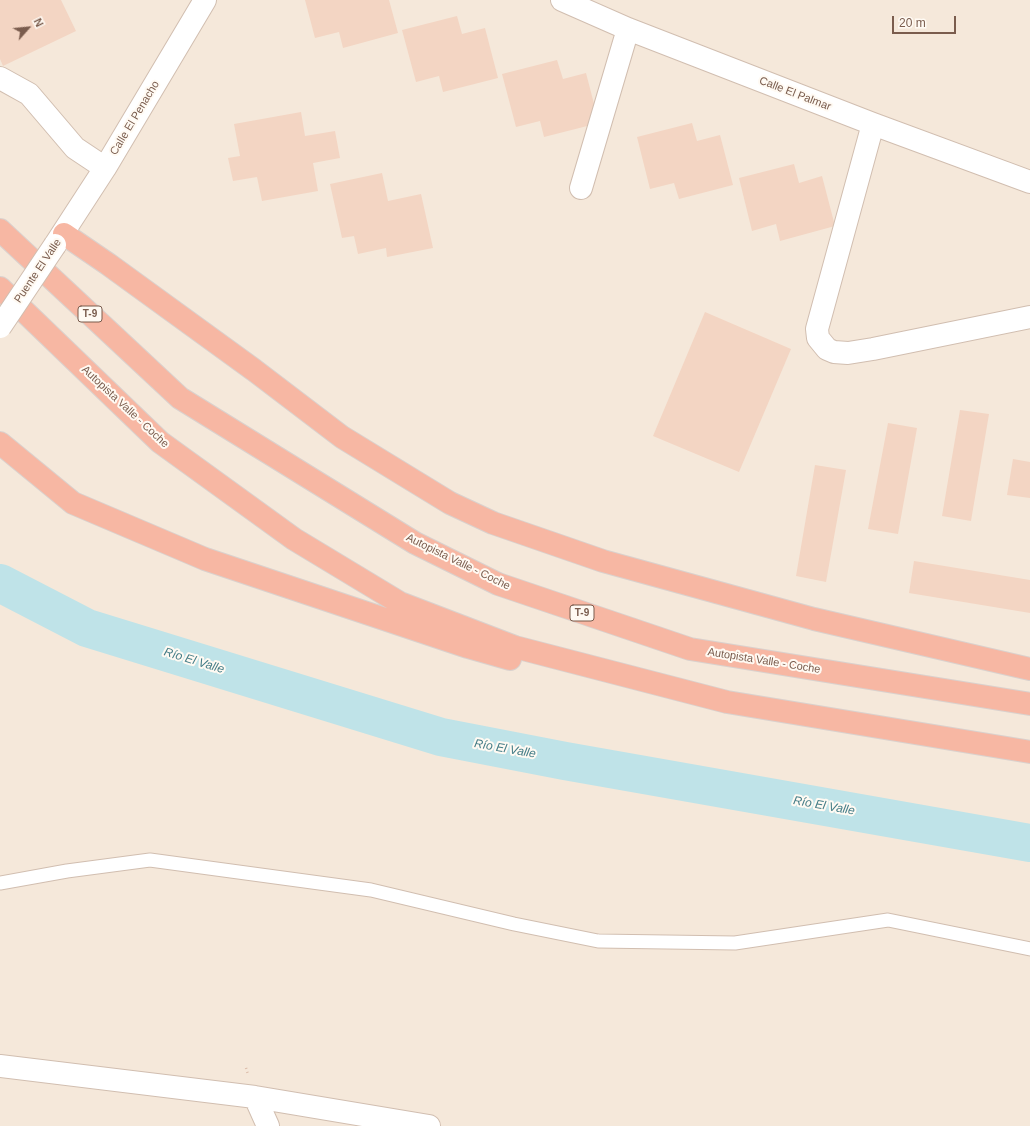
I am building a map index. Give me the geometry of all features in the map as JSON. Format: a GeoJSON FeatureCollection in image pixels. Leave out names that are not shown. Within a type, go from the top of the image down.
{"type":"FeatureCollection","features":[{"type":"Feature","properties":{"kind":"highway","name":"Autopista Valle - Coche"},"geometry":{"type":"LineString","coordinates":[[0,230],[180,398],[415,543],[498,584],[690,649],[1030,704]]}},
{"type":"Feature","properties":{"kind":"highway"},"geometry":{"type":"LineString","coordinates":[[59,240],[108,264],[248,365],[342,437],[450,503],[493,523],[603,561],[814,619],[1030,669]]}},
{"type":"Feature","properties":{"kind":"highway","name":"Autopista Valle - Coche"},"geometry":{"type":"LineString","coordinates":[[0,288],[160,442],[294,539],[400,603],[515,648],[727,702],[1030,752]]}},
{"type":"Feature","properties":{"kind":"highway"},"geometry":{"type":"LineString","coordinates":[[0,443],[73,503],[205,559],[483,651],[612,687],[727,702]]}},
{"type":"Feature","properties":{"kind":"street","name":"Calle El Penacho"},"geometry":{"type":"LineString","coordinates":[[59,240],[105,168],[205,0]]}},
{"type":"Feature","properties":{"kind":"street","name":"Calle El Palmar"},"geometry":{"type":"LineString","coordinates":[[562,0],[628,29],[873,124],[1030,182]]}},
{"type":"Feature","properties":{"kind":"street"},"geometry":{"type":"LineString","coordinates":[[581,188],[628,29]]}},
{"type":"Feature","properties":{"kind":"street"},"geometry":{"type":"LineString","coordinates":[[0,78],[28,94],[75,148],[105,168]]}},
{"type":"Feature","properties":{"kind":"street"},"geometry":{"type":"LineString","coordinates":[[873,124],[816,329],[818,338],[828,349],[834,352],[848,353],[1030,317]]}},
{"type":"Feature","properties":{"kind":"street","name":"Puente El Valle"},"geometry":{"type":"LineString","coordinates":[[0,327],[59,240]]}},
{"type":"Feature","properties":{"kind":"street"},"geometry":{"type":"LineString","coordinates":[[0,1066],[255,1097],[429,1126]]}},
{"type":"Feature","properties":{"kind":"street"},"geometry":{"type":"LineString","coordinates":[[255,1097],[268,1126]]}},
{"type":"Feature","properties":{"kind":"lane"},"geometry":{"type":"LineString","coordinates":[[0,883],[67,871],[150,860],[371,890],[514,924],[598,941],[735,943],[888,920],[1030,949]]}},
{"type":"Feature","properties":{"kind":"shaded area"},"geometry":{"type":"Polygon","coordinates":[[[0,0],[1030,0],[1030,1126],[0,1126],[0,0]]]}},
{"type":"Feature","properties":{"kind":"building"},"geometry":{"type":"Polygon","coordinates":[[[0,0],[61,0],[76,31],[3,66],[0,59],[0,0]]]}},
{"type":"Feature","properties":{"kind":"building"},"geometry":{"type":"Polygon","coordinates":[[[305,0],[389,0],[398,33],[343,48],[339,32],[315,38],[305,0]]]}},
{"type":"Feature","properties":{"kind":"building"},"geometry":{"type":"Polygon","coordinates":[[[457,16],[462,34],[485,28],[498,78],[443,92],[439,76],[416,82],[402,30],[457,16]]]}},
{"type":"Feature","properties":{"kind":"building"},"geometry":{"type":"Polygon","coordinates":[[[557,60],[563,79],[586,73],[599,123],[544,137],[540,121],[516,127],[502,74],[557,60]]]}},
{"type":"Feature","properties":{"kind":"building"},"geometry":{"type":"Polygon","coordinates":[[[301,112],[305,136],[335,131],[340,158],[313,163],[318,191],[262,201],[257,177],[233,181],[228,158],[240,156],[234,124],[301,112]]]}},
{"type":"Feature","properties":{"kind":"building"},"geometry":{"type":"Polygon","coordinates":[[[692,123],[697,141],[720,135],[733,185],[679,199],[674,183],[650,189],[637,137],[692,123]]]}},
{"type":"Feature","properties":{"kind":"building"},"geometry":{"type":"Polygon","coordinates":[[[794,164],[799,183],[822,176],[835,226],[780,241],[776,224],[752,231],[739,178],[794,164]]]}},
{"type":"Feature","properties":{"kind":"building"},"geometry":{"type":"Polygon","coordinates":[[[382,173],[388,201],[421,194],[433,248],[387,257],[386,248],[358,254],[354,236],[342,238],[330,184],[382,173]]]}},
{"type":"Feature","properties":{"kind":"building"},"geometry":{"type":"Polygon","coordinates":[[[705,312],[791,349],[739,472],[653,436],[705,312]]]}},
{"type":"Feature","properties":{"kind":"building"},"geometry":{"type":"Polygon","coordinates":[[[960,410],[989,414],[971,521],[942,516],[960,410]]]}},
{"type":"Feature","properties":{"kind":"building"},"geometry":{"type":"Polygon","coordinates":[[[888,423],[917,428],[898,534],[868,529],[888,423]]]}},
{"type":"Feature","properties":{"kind":"building"},"geometry":{"type":"Polygon","coordinates":[[[1013,459],[1030,462],[1030,498],[1007,495],[1013,459]]]}},
{"type":"Feature","properties":{"kind":"building"},"geometry":{"type":"Polygon","coordinates":[[[815,465],[846,470],[826,582],[796,576],[815,465]]]}},
{"type":"Feature","properties":{"kind":"building"},"geometry":{"type":"Polygon","coordinates":[[[914,561],[1030,580],[1030,613],[909,593],[914,561]]]}},
{"type":"Feature","properties":{"kind":"waterway","name":"Río El Valle"},"geometry":{"type":"LineString","coordinates":[[0,583],[87,628],[441,737],[565,761],[1030,843]]}}]}
